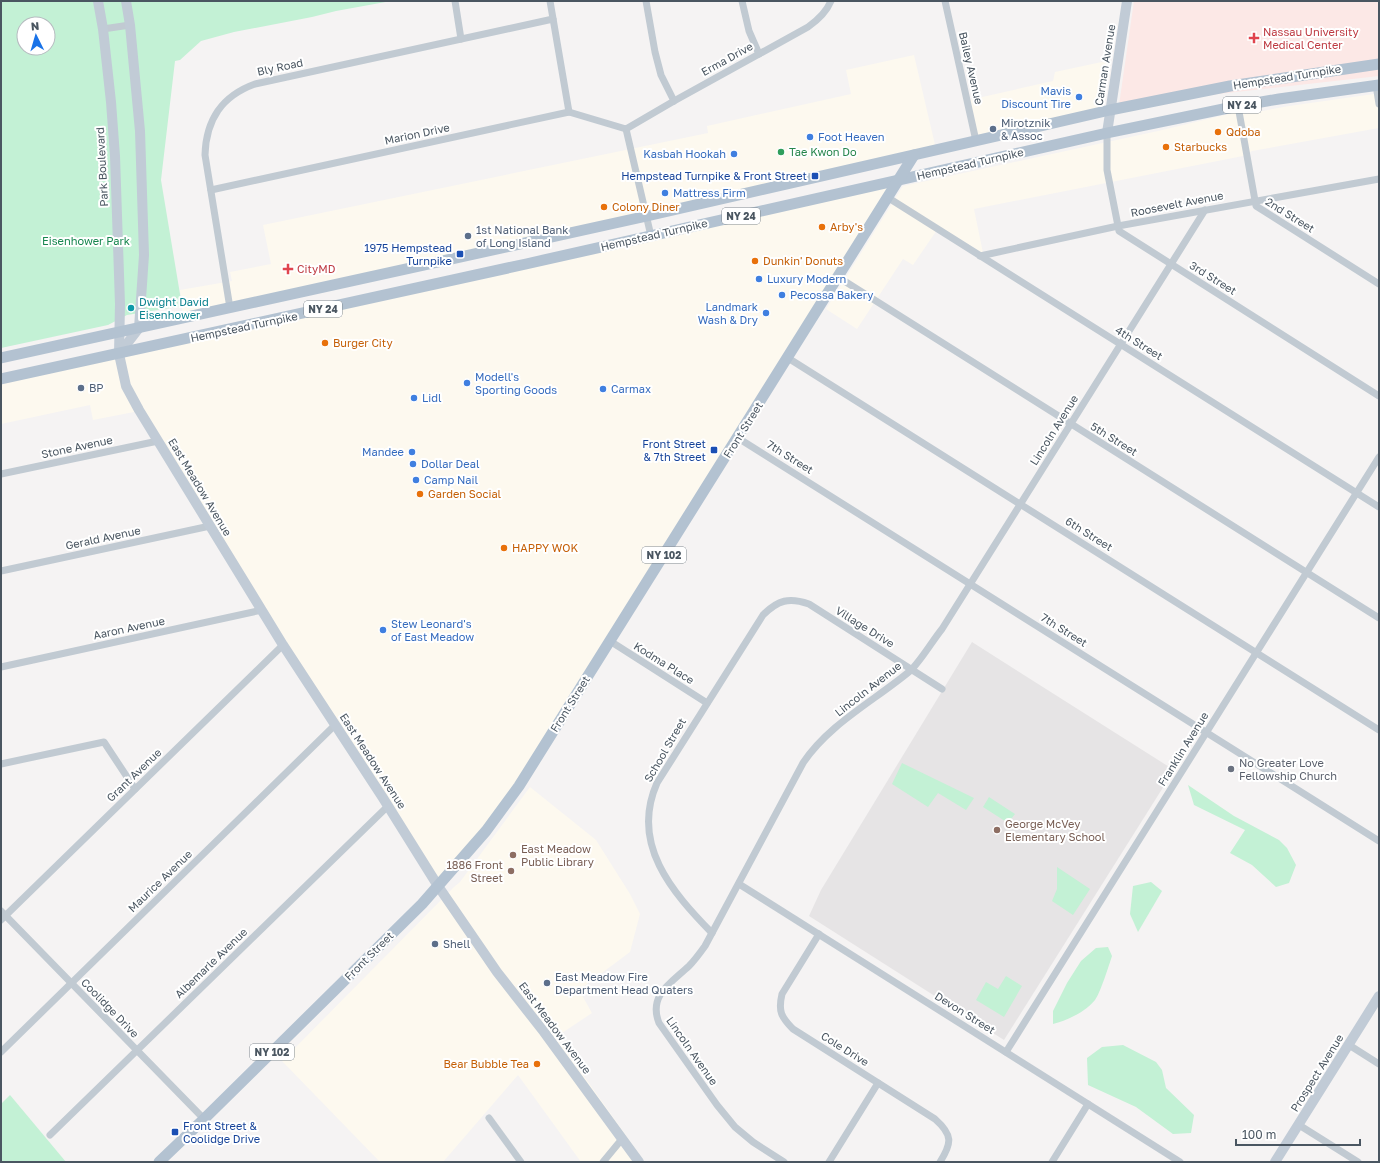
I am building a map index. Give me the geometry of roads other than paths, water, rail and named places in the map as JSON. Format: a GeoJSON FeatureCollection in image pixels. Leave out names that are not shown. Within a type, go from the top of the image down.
{"type":"FeatureCollection","features":[{"type":"Feature","properties":{"kind":"main road","name":"Hempstead Turnpike"},"geometry":{"type":"LineString","coordinates":[[1,358],[647,216],[1110,110],[1237,85],[1379,64]]}},
{"type":"Feature","properties":{"kind":"main road","name":"Hempstead Turnpike"},"geometry":{"type":"LineString","coordinates":[[1,379],[651,236],[1107,133],[1238,106],[1378,85]]}},
{"type":"Feature","properties":{"kind":"main road","name":"Front Street"},"geometry":{"type":"LineString","coordinates":[[159,1162],[384,942],[438,886],[486,831],[519,786],[914,155]]}},
{"type":"Feature","properties":{"kind":"street","name":"Park Boulevard"},"geometry":{"type":"LineString","coordinates":[[98,1],[103,29],[111,102],[120,332]]}},
{"type":"Feature","properties":{"kind":"street"},"geometry":{"type":"LineString","coordinates":[[119,354],[139,328],[144,255],[140,132],[130,25],[126,1]]}},
{"type":"Feature","properties":{"kind":"street"},"geometry":{"type":"LineString","coordinates":[[455,1],[461,39]]}},
{"type":"Feature","properties":{"kind":"street"},"geometry":{"type":"LineString","coordinates":[[550,1],[569,112]]}},
{"type":"Feature","properties":{"kind":"street"},"geometry":{"type":"LineString","coordinates":[[646,1],[655,52],[661,75],[674,101]]}},
{"type":"Feature","properties":{"kind":"street"},"geometry":{"type":"LineString","coordinates":[[742,1],[749,31],[759,54]]}},
{"type":"Feature","properties":{"kind":"street","name":"Erma Drive"},"geometry":{"type":"LineString","coordinates":[[626,128],[808,27],[821,17],[831,1]]}},
{"type":"Feature","properties":{"kind":"street","name":"Bailey Avenue"},"geometry":{"type":"LineString","coordinates":[[945,1],[976,141]]}},
{"type":"Feature","properties":{"kind":"street","name":"Carman Avenue"},"geometry":{"type":"LineString","coordinates":[[1107,133],[1127,1]]}},
{"type":"Feature","properties":{"kind":"street","name":"Bly Road"},"geometry":{"type":"LineString","coordinates":[[230,308],[205,155],[208,129],[216,113],[225,102],[243,88],[255,84],[553,19]]}},
{"type":"Feature","properties":{"kind":"street"},"geometry":{"type":"LineString","coordinates":[[103,29],[130,25]]}},
{"type":"Feature","properties":{"kind":"street"},"geometry":{"type":"LineString","coordinates":[[1378,85],[1379,104]]}},
{"type":"Feature","properties":{"kind":"street","name":"2nd Street"},"geometry":{"type":"LineString","coordinates":[[1238,106],[1256,206],[1379,284]]}},
{"type":"Feature","properties":{"kind":"street","name":"Marion Drive"},"geometry":{"type":"LineString","coordinates":[[211,190],[569,112],[626,128]]}},
{"type":"Feature","properties":{"kind":"street"},"geometry":{"type":"LineString","coordinates":[[626,128],[651,236]]}},
{"type":"Feature","properties":{"kind":"street"},"geometry":{"type":"LineString","coordinates":[[1107,133],[1107,170],[1118,226]]}},
{"type":"Feature","properties":{"kind":"street","name":"Roosevelt Avenue"},"geometry":{"type":"LineString","coordinates":[[980,256],[1118,226],[1379,179]]}},
{"type":"Feature","properties":{"kind":"street","name":"4th Street"},"geometry":{"type":"LineString","coordinates":[[887,197],[1379,507]]}},
{"type":"Feature","properties":{"kind":"street","name":"Lincoln Avenue"},"geometry":{"type":"LineString","coordinates":[[784,1162],[753,1142],[735,1127],[717,1105],[659,1023],[655,1014],[656,1002],[662,991],[691,964],[705,946],[803,763],[813,749],[829,733],[911,670],[942,629],[1205,210]]}},
{"type":"Feature","properties":{"kind":"street","name":"3rd Street"},"geometry":{"type":"LineString","coordinates":[[1118,226],[1119,232],[1379,396]]}},
{"type":"Feature","properties":{"kind":"street","name":"5th Street"},"geometry":{"type":"LineString","coordinates":[[838,278],[1379,618]]}},
{"type":"Feature","properties":{"kind":"street","name":"East Meadow Avenue"},"geometry":{"type":"LineString","coordinates":[[120,332],[119,354],[128,392],[283,645],[388,806],[438,886],[497,972],[544,1032],[639,1162]]}},
{"type":"Feature","properties":{"kind":"street","name":"6th Street"},"geometry":{"type":"LineString","coordinates":[[788,358],[1379,730]]}},
{"type":"Feature","properties":{"kind":"street","name":"7th Street"},"geometry":{"type":"LineString","coordinates":[[738,438],[1379,841]]}},
{"type":"Feature","properties":{"kind":"street","name":"Stone Avenue"},"geometry":{"type":"LineString","coordinates":[[1,474],[158,441]]}},
{"type":"Feature","properties":{"kind":"street","name":"Franklin Avenue"},"geometry":{"type":"LineString","coordinates":[[1006,1052],[1379,457]]}},
{"type":"Feature","properties":{"kind":"street","name":"Gerald Avenue"},"geometry":{"type":"LineString","coordinates":[[1,571],[210,526]]}},
{"type":"Feature","properties":{"kind":"street","name":"Village Drive"},"geometry":{"type":"LineString","coordinates":[[772,606],[785,600],[798,600],[809,604],[942,689]]}},
{"type":"Feature","properties":{"kind":"street","name":"School Street"},"geometry":{"type":"LineString","coordinates":[[712,933],[689,909],[660,869],[653,851],[649,827],[650,806],[657,783],[753,629],[763,615],[772,606]]}},
{"type":"Feature","properties":{"kind":"street","name":"Aaron Avenue"},"geometry":{"type":"LineString","coordinates":[[1,667],[262,610]]}},
{"type":"Feature","properties":{"kind":"street","name":"Kodma Place"},"geometry":{"type":"LineString","coordinates":[[610,641],[707,703]]}},
{"type":"Feature","properties":{"kind":"street","name":"Grant Avenue"},"geometry":{"type":"LineString","coordinates":[[2,916],[283,645]]}},
{"type":"Feature","properties":{"kind":"street","name":"Maurice Avenue"},"geometry":{"type":"LineString","coordinates":[[1,1052],[335,725]]}},
{"type":"Feature","properties":{"kind":"street"},"geometry":{"type":"LineString","coordinates":[[1,764],[104,742],[135,789]]}},
{"type":"Feature","properties":{"kind":"street","name":"Albemarle Avenue"},"geometry":{"type":"LineString","coordinates":[[50,1136],[388,806]]}},
{"type":"Feature","properties":{"kind":"street","name":"Devon Street"},"geometry":{"type":"LineString","coordinates":[[739,884],[1180,1162]]}},
{"type":"Feature","properties":{"kind":"street","name":"Coolidge Drive"},"geometry":{"type":"LineString","coordinates":[[2,916],[204,1119]]}},
{"type":"Feature","properties":{"kind":"street","name":"Cole Drive"},"geometry":{"type":"LineString","coordinates":[[819,934],[782,994],[779,1005],[781,1015],[793,1029],[941,1124],[947,1132],[949,1138],[948,1150],[940,1162]]}},
{"type":"Feature","properties":{"kind":"street","name":"Prospect Avenue"},"geometry":{"type":"LineString","coordinates":[[1275,1162],[1379,996]]}},
{"type":"Feature","properties":{"kind":"street"},"geometry":{"type":"LineString","coordinates":[[1349,1045],[1379,1064]]}},
{"type":"Feature","properties":{"kind":"street"},"geometry":{"type":"LineString","coordinates":[[829,1162],[878,1083]]}},
{"type":"Feature","properties":{"kind":"street"},"geometry":{"type":"LineString","coordinates":[[1052,1162],[1088,1104]]}},
{"type":"Feature","properties":{"kind":"street"},"geometry":{"type":"LineString","coordinates":[[489,1118],[521,1162]]}},
{"type":"Feature","properties":{"kind":"street"},"geometry":{"type":"LineString","coordinates":[[1299,1124],[1358,1162]]}},
{"type":"Feature","properties":{"kind":"street"},"geometry":{"type":"LineString","coordinates":[[603,1162],[622,1139]]}},
{"type":"Feature","properties":{"kind":"street"},"geometry":{"type":"LineString","coordinates":[[1164,1162],[1169,1155]]}},
{"type":"Feature","properties":{"kind":"place","name":"Nassau University Medical Center"},"geometry":{"type":"Point","coordinates":[1254,38]}},
{"type":"Feature","properties":{"kind":"place","name":"Mavis Discount Tire"},"geometry":{"type":"Point","coordinates":[1079,97]}},
{"type":"Feature","properties":{"kind":"place","name":"Mirotznik & Assoc"},"geometry":{"type":"Point","coordinates":[993,129]}},
{"type":"Feature","properties":{"kind":"place","name":"Qdoba"},"geometry":{"type":"Point","coordinates":[1218,132]}},
{"type":"Feature","properties":{"kind":"place","name":"Foot Heaven"},"geometry":{"type":"Point","coordinates":[810,137]}},
{"type":"Feature","properties":{"kind":"place","name":"Starbucks"},"geometry":{"type":"Point","coordinates":[1166,147]}},
{"type":"Feature","properties":{"kind":"place","name":"Tae Kwon Do"},"geometry":{"type":"Point","coordinates":[781,152]}},
{"type":"Feature","properties":{"kind":"place","name":"Kasbah Hookah"},"geometry":{"type":"Point","coordinates":[734,154]}},
{"type":"Feature","properties":{"kind":"place","name":"Hempstead Turnpike & Front Street"},"geometry":{"type":"Point","coordinates":[815,176]}},
{"type":"Feature","properties":{"kind":"place","name":"Mattress Firm"},"geometry":{"type":"Point","coordinates":[665,193]}},
{"type":"Feature","properties":{"kind":"place","name":"Colony Diner"},"geometry":{"type":"Point","coordinates":[604,207]}},
{"type":"Feature","properties":{"kind":"place","name":"Arby's"},"geometry":{"type":"Point","coordinates":[822,227]}},
{"type":"Feature","properties":{"kind":"place","name":"1st National Bank of Long Island"},"geometry":{"type":"Point","coordinates":[468,236]}},
{"type":"Feature","properties":{"kind":"place","name":"1975 Hempstead Turnpike"},"geometry":{"type":"Point","coordinates":[460,254]}},
{"type":"Feature","properties":{"kind":"place","name":"Dunkin' Donuts"},"geometry":{"type":"Point","coordinates":[755,261]}},
{"type":"Feature","properties":{"kind":"place","name":"CityMD"},"geometry":{"type":"Point","coordinates":[288,269]}},
{"type":"Feature","properties":{"kind":"place","name":"Luxury Modern"},"geometry":{"type":"Point","coordinates":[759,279]}},
{"type":"Feature","properties":{"kind":"place","name":"Pecossa Bakery"},"geometry":{"type":"Point","coordinates":[782,295]}},
{"type":"Feature","properties":{"kind":"place","name":"Dwight David Eisenhower"},"geometry":{"type":"Point","coordinates":[131,308]}},
{"type":"Feature","properties":{"kind":"place","name":"Landmark Wash & Dry"},"geometry":{"type":"Point","coordinates":[766,313]}},
{"type":"Feature","properties":{"kind":"place","name":"Burger City"},"geometry":{"type":"Point","coordinates":[325,343]}},
{"type":"Feature","properties":{"kind":"place","name":"Modell's Sporting Goods"},"geometry":{"type":"Point","coordinates":[467,383]}},
{"type":"Feature","properties":{"kind":"place","name":"BP"},"geometry":{"type":"Point","coordinates":[81,388]}},
{"type":"Feature","properties":{"kind":"place","name":"Carmax"},"geometry":{"type":"Point","coordinates":[603,389]}},
{"type":"Feature","properties":{"kind":"place","name":"Lidl"},"geometry":{"type":"Point","coordinates":[414,398]}},
{"type":"Feature","properties":{"kind":"place","name":"Front Street & 7th Street"},"geometry":{"type":"Point","coordinates":[714,450]}},
{"type":"Feature","properties":{"kind":"place","name":"Mandee"},"geometry":{"type":"Point","coordinates":[412,452]}},
{"type":"Feature","properties":{"kind":"place","name":"Dollar Deal"},"geometry":{"type":"Point","coordinates":[413,464]}},
{"type":"Feature","properties":{"kind":"place","name":"Camp Nail"},"geometry":{"type":"Point","coordinates":[416,480]}},
{"type":"Feature","properties":{"kind":"place","name":"Garden Social"},"geometry":{"type":"Point","coordinates":[420,494]}},
{"type":"Feature","properties":{"kind":"place","name":"HAPPY WOK"},"geometry":{"type":"Point","coordinates":[504,548]}},
{"type":"Feature","properties":{"kind":"place","name":"Stew Leonard's of East Meadow"},"geometry":{"type":"Point","coordinates":[383,630]}},
{"type":"Feature","properties":{"kind":"place","name":"No Greater Love Fellowship Church"},"geometry":{"type":"Point","coordinates":[1231,769]}},
{"type":"Feature","properties":{"kind":"place","name":"George McVey Elementary School"},"geometry":{"type":"Point","coordinates":[997,830]}},
{"type":"Feature","properties":{"kind":"place","name":"East Meadow Public Library"},"geometry":{"type":"Point","coordinates":[513,855]}},
{"type":"Feature","properties":{"kind":"place","name":"1886 Front Street"},"geometry":{"type":"Point","coordinates":[511,871]}},
{"type":"Feature","properties":{"kind":"place","name":"Shell"},"geometry":{"type":"Point","coordinates":[435,944]}},
{"type":"Feature","properties":{"kind":"place","name":"East Meadow Fire Department Head Quaters"},"geometry":{"type":"Point","coordinates":[547,983]}},
{"type":"Feature","properties":{"kind":"place","name":"Bear Bubble Tea"},"geometry":{"type":"Point","coordinates":[537,1064]}},
{"type":"Feature","properties":{"kind":"place","name":"Front Street & Coolidge Drive"},"geometry":{"type":"Point","coordinates":[175,1132]}},
{"type":"Feature","properties":{"kind":"park label","name":"Eisenhower Park"},"geometry":{"type":"Point","coordinates":[86,241]}}]}
